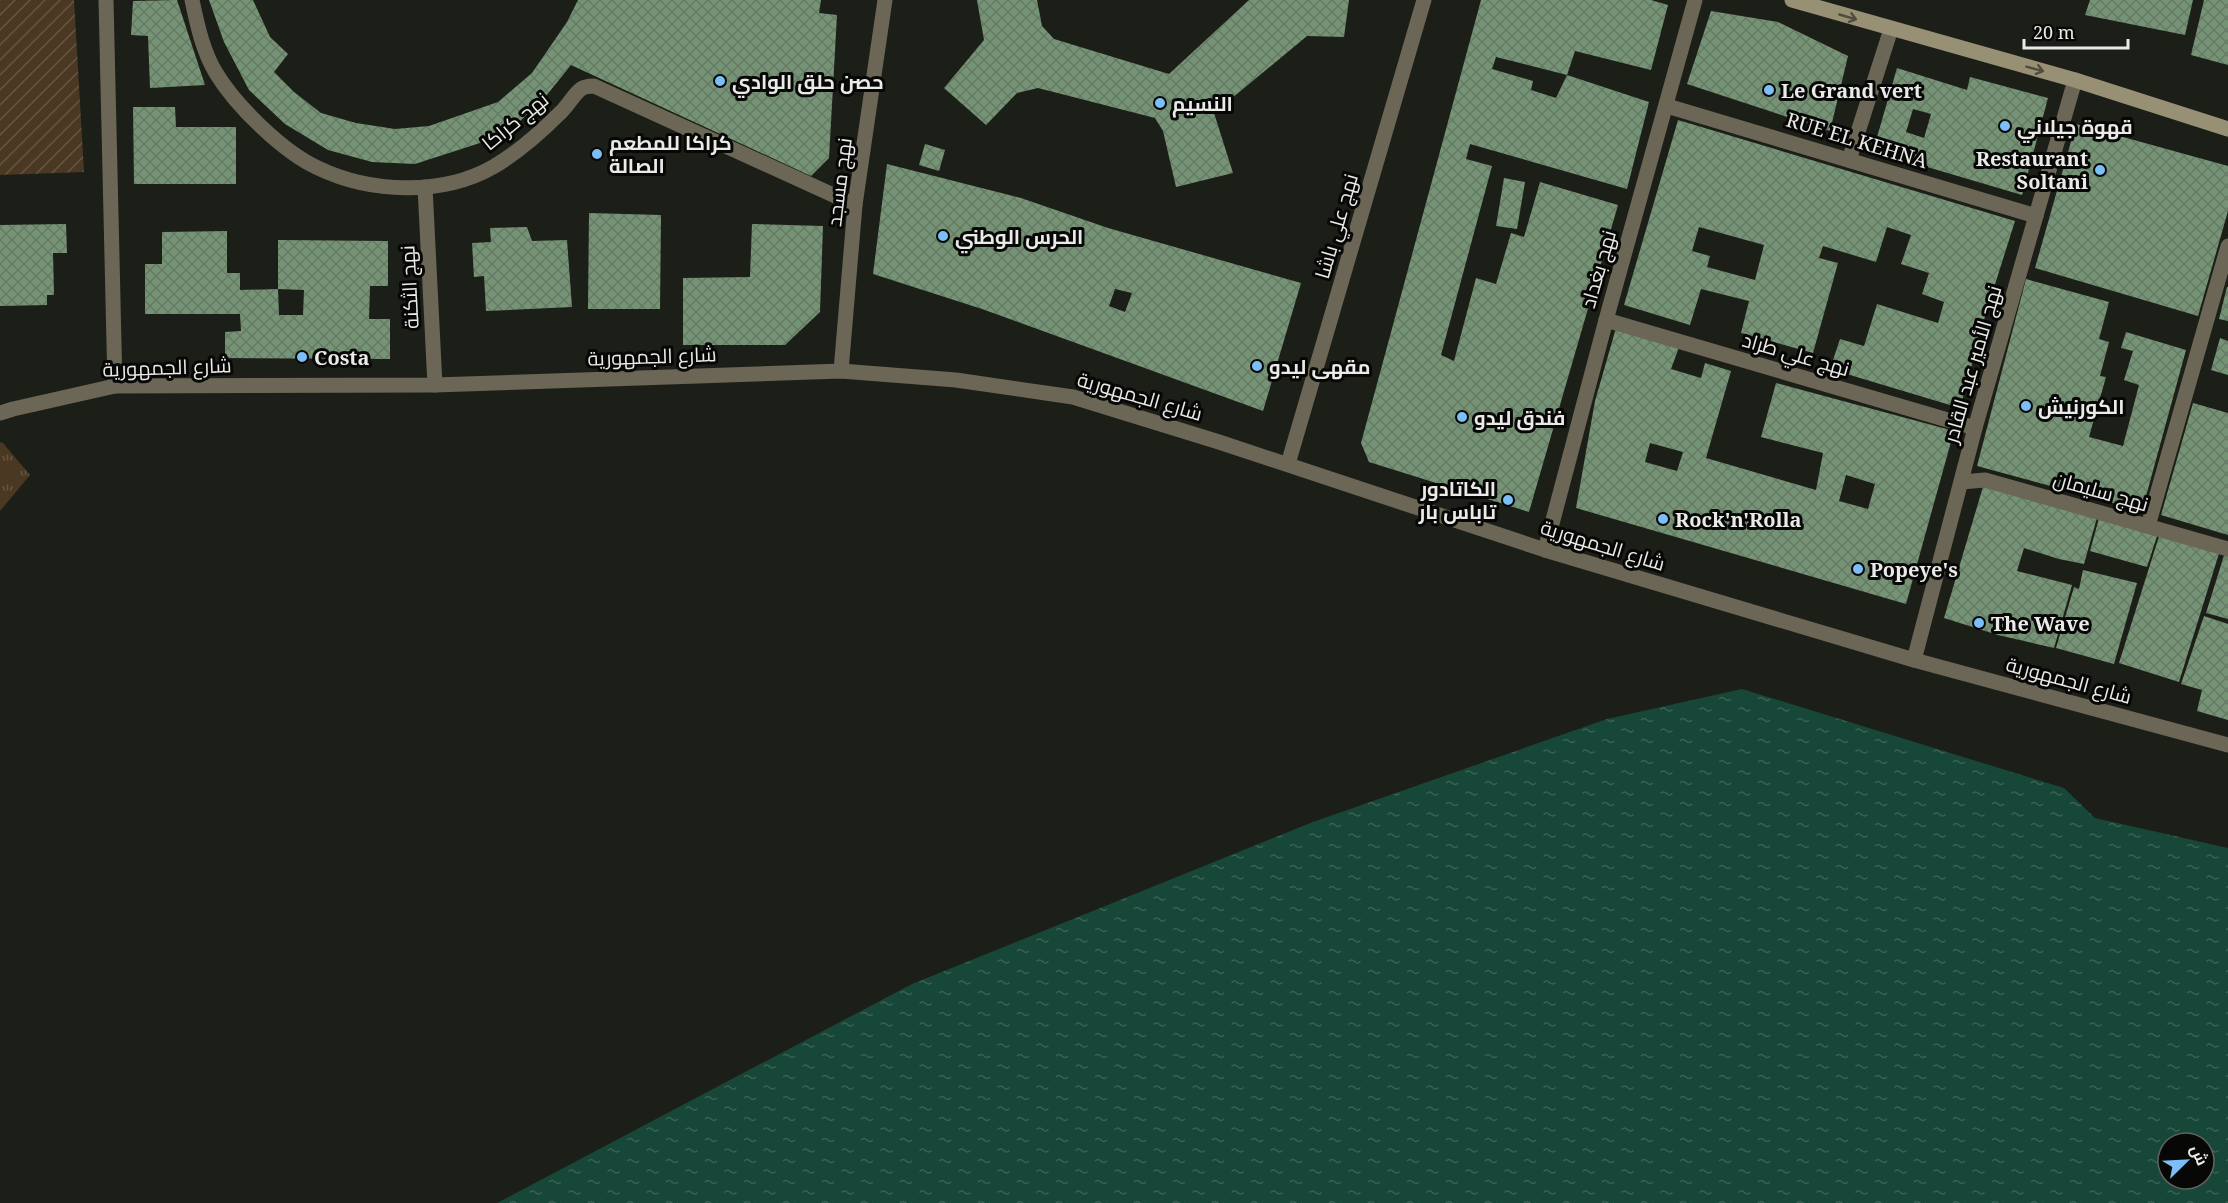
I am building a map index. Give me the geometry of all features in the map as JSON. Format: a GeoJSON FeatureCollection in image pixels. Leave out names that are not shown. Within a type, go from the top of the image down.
{"type":"FeatureCollection","features":[{"type":"Feature","properties":{"kind":"street"},"geometry":{"type":"LineString","coordinates":[[106,0],[115,386]]}},
{"type":"Feature","properties":{"kind":"street","name":"نهج كراكا"},"geometry":{"type":"LineString","coordinates":[[192,0],[197,26],[215,72],[237,101],[275,139],[317,168],[372,187],[425,187],[458,181],[493,167],[554,118],[581,89],[594,86],[855,205]]}},
{"type":"Feature","properties":{"kind":"street","name":"نهج مسجد"},"geometry":{"type":"LineString","coordinates":[[841,371],[855,205],[885,0]]}},
{"type":"Feature","properties":{"kind":"street","name":"نهج علي باشا"},"geometry":{"type":"LineString","coordinates":[[1288,464],[1425,0]]}},
{"type":"Feature","properties":{"kind":"street","name":"نهج بغداد"},"geometry":{"type":"LineString","coordinates":[[1545,550],[1695,0]]}},
{"type":"Feature","properties":{"kind":"street"},"geometry":{"type":"LineString","coordinates":[[1792,0],[2075,80],[2228,129]]}},
{"type":"Feature","properties":{"kind":"street"},"geometry":{"type":"LineString","coordinates":[[1849,159],[1891,29]]}},
{"type":"Feature","properties":{"kind":"street","name":"نهج الأمير عبد القادر"},"geometry":{"type":"LineString","coordinates":[[1914,660],[1975,428],[2075,80]]}},
{"type":"Feature","properties":{"kind":"street","name":"RUE EL KEHNA"},"geometry":{"type":"LineString","coordinates":[[1667,106],[2036,216]]}},
{"type":"Feature","properties":{"kind":"street","name":"نهج الثكنة"},"geometry":{"type":"LineString","coordinates":[[425,187],[435,385]]}},
{"type":"Feature","properties":{"kind":"street"},"geometry":{"type":"LineString","coordinates":[[2148,526],[2228,246]]}},
{"type":"Feature","properties":{"kind":"street","name":"نهج علي طراد"},"geometry":{"type":"LineString","coordinates":[[1606,320],[1975,428]]}},
{"type":"Feature","properties":{"kind":"street","name":"شارع الجمهورية"},"geometry":{"type":"LineString","coordinates":[[0,414],[13,408],[115,386],[435,385],[841,371],[956,380],[1073,397],[1288,464],[1545,550],[1914,660],[2228,745]]}},
{"type":"Feature","properties":{"kind":"street","name":"نهج سليمان"},"geometry":{"type":"LineString","coordinates":[[1961,482],[1984,480],[2228,549]]}},
{"type":"Feature","properties":{"kind":"green space"},"geometry":{"type":"Polygon","coordinates":[[[0,0],[74,0],[84,172],[0,175],[0,0]]]}},
{"type":"Feature","properties":{"kind":"green space"},"geometry":{"type":"Polygon","coordinates":[[[2,442],[30,475],[0,511],[0,443],[2,442]]]}},
{"type":"Feature","properties":{"kind":"water"},"geometry":{"type":"Polygon","coordinates":[[[1742,689],[2064,788],[2095,818],[2228,848],[2228,1203],[497,1203],[912,984],[1313,822],[1607,719],[1742,689]]]}},
{"type":"Feature","properties":{"kind":"building"},"geometry":{"type":"Polygon","coordinates":[[[177,0],[205,85],[150,88],[148,36],[131,35],[133,1],[177,0]]]}},
{"type":"Feature","properties":{"kind":"building","name":"حصن حلق الوادي"},"geometry":{"type":"Polygon","coordinates":[[[209,0],[253,0],[270,37],[288,54],[274,72],[294,92],[321,113],[356,123],[395,129],[429,126],[498,102],[532,73],[567,22],[578,0],[821,0],[819,13],[837,15],[829,158],[811,176],[571,65],[546,96],[519,122],[483,142],[415,164],[372,162],[328,150],[285,124],[249,90],[224,42],[209,0]]]}},
{"type":"Feature","properties":{"kind":"building","name":"النسيم"},"geometry":{"type":"Polygon","coordinates":[[[977,0],[1037,0],[1042,26],[1054,39],[1169,74],[1249,0],[1349,0],[1344,37],[1307,36],[1214,113],[1233,173],[1176,187],[1163,131],[1155,118],[1038,88],[1017,93],[986,125],[944,88],[984,40],[977,0]]]}},
{"type":"Feature","properties":{"kind":"building"},"geometry":{"type":"Polygon","coordinates":[[[1481,0],[1651,0],[1668,5],[1651,70],[1575,51],[1567,75],[1649,102],[1627,189],[1470,144],[1466,159],[1492,166],[1441,355],[1454,361],[1476,278],[1496,284],[1511,233],[1524,237],[1540,182],[1618,205],[1529,512],[1369,462],[1361,443],[1481,0]],[[1496,57],[1492,69],[1533,81],[1531,90],[1556,98],[1567,75],[1496,57]]]}},
{"type":"Feature","properties":{"kind":"building"},"geometry":{"type":"Polygon","coordinates":[[[2090,0],[2193,0],[2185,35],[2085,15],[2090,0]]]}},
{"type":"Feature","properties":{"kind":"building"},"geometry":{"type":"Polygon","coordinates":[[[2204,0],[2228,0],[2228,65],[2191,55],[2204,0]]]}},
{"type":"Feature","properties":{"kind":"building"},"geometry":{"type":"Polygon","coordinates":[[[1711,11],[1778,22],[1848,56],[1830,131],[1687,84],[1711,11]]]}},
{"type":"Feature","properties":{"kind":"building"},"geometry":{"type":"Polygon","coordinates":[[[1897,68],[1967,90],[1970,77],[2048,98],[2022,195],[1873,151],[1897,68]],[[1913,109],[1906,132],[1924,138],[1931,114],[1913,109]]]}},
{"type":"Feature","properties":{"kind":"building"},"geometry":{"type":"Polygon","coordinates":[[[133,107],[175,107],[176,127],[236,127],[236,184],[134,184],[133,107]]]}},
{"type":"Feature","properties":{"kind":"building"},"geometry":{"type":"Polygon","coordinates":[[[1678,120],[2015,221],[1986,313],[1960,408],[1830,369],[1840,339],[1864,346],[1877,304],[1938,323],[1944,302],[1922,294],[1929,273],[1901,264],[1911,235],[1887,227],[1876,262],[1823,246],[1819,258],[1838,263],[1813,353],[1741,333],[1749,301],[1701,289],[1690,325],[1624,305],[1678,120]],[[1699,227],[1692,251],[1710,256],[1707,267],[1755,280],[1764,245],[1699,227]]]}},
{"type":"Feature","properties":{"kind":"building"},"geometry":{"type":"Polygon","coordinates":[[[2076,124],[2228,166],[2228,211],[2198,316],[2035,268],[2076,124]]]}},
{"type":"Feature","properties":{"kind":"building"},"geometry":{"type":"Polygon","coordinates":[[[925,144],[945,150],[939,171],[919,165],[925,144]]]}},
{"type":"Feature","properties":{"kind":"building"},"geometry":{"type":"Polygon","coordinates":[[[887,164],[1021,198],[1108,228],[1301,283],[1263,411],[982,309],[873,274],[887,164]],[[1115,289],[1109,306],[1125,312],[1132,293],[1115,289]]]}},
{"type":"Feature","properties":{"kind":"building"},"geometry":{"type":"Polygon","coordinates":[[[1504,178],[1525,182],[1517,229],[1496,226],[1504,178]]]}},
{"type":"Feature","properties":{"kind":"building"},"geometry":{"type":"Polygon","coordinates":[[[589,213],[661,215],[660,309],[588,309],[589,213]]]}},
{"type":"Feature","properties":{"kind":"building"},"geometry":{"type":"Polygon","coordinates":[[[66,224],[67,253],[53,253],[54,295],[47,295],[47,305],[0,306],[0,225],[66,224]]]}},
{"type":"Feature","properties":{"kind":"building"},"geometry":{"type":"Polygon","coordinates":[[[752,224],[823,226],[820,312],[785,345],[683,345],[683,278],[750,277],[752,224]]]}},
{"type":"Feature","properties":{"kind":"building"},"geometry":{"type":"Polygon","coordinates":[[[527,227],[532,241],[567,240],[572,307],[486,311],[484,276],[474,277],[472,243],[491,242],[490,228],[527,227]]]}},
{"type":"Feature","properties":{"kind":"building"},"geometry":{"type":"Polygon","coordinates":[[[227,231],[227,273],[240,273],[240,290],[278,289],[278,240],[388,241],[388,286],[370,286],[369,319],[390,319],[390,359],[225,358],[225,332],[241,331],[240,314],[145,314],[145,264],[162,264],[162,232],[227,231]],[[278,289],[279,315],[303,315],[304,290],[278,289]]]}},
{"type":"Feature","properties":{"kind":"building"},"geometry":{"type":"Polygon","coordinates":[[[2026,279],[2109,302],[2099,339],[2109,342],[2100,376],[2106,377],[2089,437],[2123,446],[2139,385],[2124,380],[2133,351],[2121,348],[2126,332],[2186,350],[2142,511],[1977,466],[2026,279]]]}},
{"type":"Feature","properties":{"kind":"building"},"geometry":{"type":"Polygon","coordinates":[[[2228,287],[2228,321],[2219,319],[2228,287]]]}},
{"type":"Feature","properties":{"kind":"building"},"geometry":{"type":"Polygon","coordinates":[[[1616,328],[1681,342],[1671,369],[1701,378],[1705,363],[1731,371],[1706,458],[1816,490],[1823,453],[1761,437],[1776,383],[1954,431],[1906,604],[1576,508],[1595,401],[1616,328]],[[1650,443],[1645,462],[1677,471],[1683,452],[1650,443]],[[1846,475],[1839,501],[1868,509],[1875,484],[1846,475]]]}},
{"type":"Feature","properties":{"kind":"building"},"geometry":{"type":"Polygon","coordinates":[[[2220,338],[2228,341],[2228,375],[2211,370],[2220,338]]]}},
{"type":"Feature","properties":{"kind":"building"},"geometry":{"type":"Polygon","coordinates":[[[2193,403],[2228,413],[2228,535],[2161,515],[2193,403]]]}},
{"type":"Feature","properties":{"kind":"building"},"geometry":{"type":"Polygon","coordinates":[[[1985,480],[2100,507],[2084,564],[2024,548],[2017,571],[2072,585],[2054,648],[1998,635],[1944,618],[1985,480]]]}},
{"type":"Feature","properties":{"kind":"building"},"geometry":{"type":"Polygon","coordinates":[[[2101,511],[2159,530],[2147,567],[2090,551],[2101,511]]]}},
{"type":"Feature","properties":{"kind":"building"},"geometry":{"type":"Polygon","coordinates":[[[2161,530],[2221,547],[2179,682],[2119,663],[2161,530]]]}},
{"type":"Feature","properties":{"kind":"building"},"geometry":{"type":"Polygon","coordinates":[[[2226,549],[2228,549],[2228,619],[2206,613],[2226,549]]]}},
{"type":"Feature","properties":{"kind":"building"},"geometry":{"type":"Polygon","coordinates":[[[2083,570],[2137,583],[2114,664],[2056,648],[2074,587],[2079,589],[2083,570]]]}},
{"type":"Feature","properties":{"kind":"building"},"geometry":{"type":"Polygon","coordinates":[[[2204,616],[2228,624],[2228,720],[2197,711],[2202,690],[2181,684],[2204,616]]]}},
{"type":"Feature","properties":{"kind":"place","name":"حصن حلق الوادي"},"geometry":{"type":"Point","coordinates":[720,81]}},
{"type":"Feature","properties":{"kind":"place","name":"Le Grand vert"},"geometry":{"type":"Point","coordinates":[1769,90]}},
{"type":"Feature","properties":{"kind":"place","name":"النسيم"},"geometry":{"type":"Point","coordinates":[1160,103]}},
{"type":"Feature","properties":{"kind":"place","name":"قهوة جيلاني"},"geometry":{"type":"Point","coordinates":[2005,126]}},
{"type":"Feature","properties":{"kind":"place","name":"كراكا للمطعم الصالة"},"geometry":{"type":"Point","coordinates":[597,154]}},
{"type":"Feature","properties":{"kind":"place","name":"Restaurant Soltani"},"geometry":{"type":"Point","coordinates":[2100,170]}},
{"type":"Feature","properties":{"kind":"place","name":"الحرس الوطني"},"geometry":{"type":"Point","coordinates":[943,236]}},
{"type":"Feature","properties":{"kind":"place","name":"Costa"},"geometry":{"type":"Point","coordinates":[302,357]}},
{"type":"Feature","properties":{"kind":"place","name":"مقهى ليدو"},"geometry":{"type":"Point","coordinates":[1257,366]}},
{"type":"Feature","properties":{"kind":"place","name":"الكورنيش"},"geometry":{"type":"Point","coordinates":[2026,406]}},
{"type":"Feature","properties":{"kind":"place","name":"فندق ليدو"},"geometry":{"type":"Point","coordinates":[1462,417]}},
{"type":"Feature","properties":{"kind":"place","name":"الكاتادور تاباس بار"},"geometry":{"type":"Point","coordinates":[1508,500]}},
{"type":"Feature","properties":{"kind":"place","name":"Rock'n'Rolla"},"geometry":{"type":"Point","coordinates":[1663,519]}},
{"type":"Feature","properties":{"kind":"place","name":"Popeye's"},"geometry":{"type":"Point","coordinates":[1858,569]}},
{"type":"Feature","properties":{"kind":"place","name":"The Wave"},"geometry":{"type":"Point","coordinates":[1979,623]}}]}
